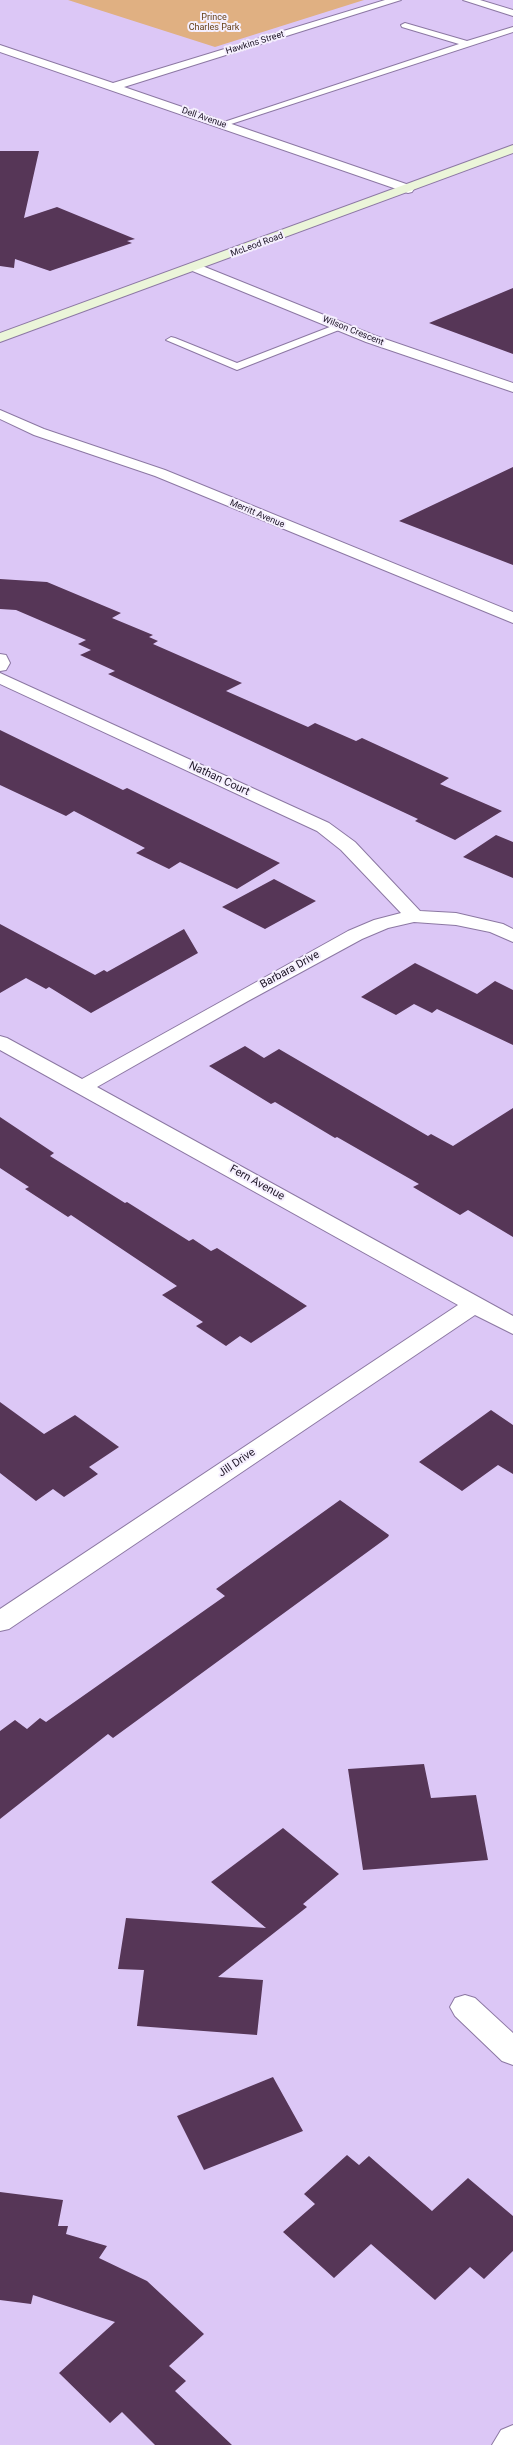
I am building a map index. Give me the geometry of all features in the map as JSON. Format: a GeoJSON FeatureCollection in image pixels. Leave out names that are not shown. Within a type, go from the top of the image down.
{"type":"FeatureCollection","features":[{"type":"Feature","properties":{"kind":"main road","name":"McLeod Road"},"geometry":{"type":"LineString","coordinates":[[0,338],[408,189],[513,149]]}},
{"type":"Feature","properties":{"kind":"street","name":"Hawkins Street"},"geometry":{"type":"LineString","coordinates":[[115,86],[396,0]]}},
{"type":"Feature","properties":{"kind":"street"},"geometry":{"type":"LineString","coordinates":[[468,0],[513,13]]}},
{"type":"Feature","properties":{"kind":"street","name":"Dell Avenue"},"geometry":{"type":"LineString","coordinates":[[0,48],[115,86],[408,189]]}},
{"type":"Feature","properties":{"kind":"street"},"geometry":{"type":"LineString","coordinates":[[7,64],[28,58]]}},
{"type":"Feature","properties":{"kind":"street","name":"Wilson Crescent"},"geometry":{"type":"LineString","coordinates":[[195,267],[340,326],[513,388]]}},
{"type":"Feature","properties":{"kind":"street","name":"Merritt Avenue"},"geometry":{"type":"LineString","coordinates":[[0,414],[39,432],[160,473],[513,618]]}},
{"type":"Feature","properties":{"kind":"street"},"geometry":{"type":"LineString","coordinates":[[0,659],[2,663],[0,666]]}},
{"type":"Feature","properties":{"kind":"street","name":"Nathan Court"},"geometry":{"type":"LineString","coordinates":[[0,678],[323,827],[348,846],[414,916]]}},
{"type":"Feature","properties":{"kind":"street","name":"Barbara Drive"},"geometry":{"type":"LineString","coordinates":[[82,1087],[355,935],[381,924],[414,916],[456,919],[496,928],[513,936]]}},
{"type":"Feature","properties":{"kind":"street","name":"Fern Avenue"},"geometry":{"type":"LineString","coordinates":[[0,1042],[513,1326]]}},
{"type":"Feature","properties":{"kind":"street","name":"Jill Drive"},"geometry":{"type":"LineString","coordinates":[[2,1617],[475,1304]]}},
{"type":"Feature","properties":{"kind":"street"},"geometry":{"type":"LineString","coordinates":[[465,2007],[513,2052]]}},
{"type":"Feature","properties":{"kind":"street"},"geometry":{"type":"LineString","coordinates":[[509,2445],[513,2441]]}},
{"type":"Feature","properties":{"kind":"lane"},"geometry":{"type":"LineString","coordinates":[[405,25],[467,44]]}},
{"type":"Feature","properties":{"kind":"lane"},"geometry":{"type":"LineString","coordinates":[[222,124],[513,29]]}},
{"type":"Feature","properties":{"kind":"lane"},"geometry":{"type":"LineString","coordinates":[[171,340],[237,367],[340,326]]}},
{"type":"Feature","properties":{"kind":"green space","name":"Prince Charles Park"},"geometry":{"type":"Polygon","coordinates":[[[68,0],[364,0],[215,47],[68,0]]]}},
{"type":"Feature","properties":{"kind":"building"},"geometry":{"type":"Polygon","coordinates":[[[0,151],[39,151],[24,218],[57,207],[135,239],[127,241],[132,243],[50,271],[15,259],[14,268],[0,266],[0,151]]]}},
{"type":"Feature","properties":{"kind":"building"},"geometry":{"type":"Polygon","coordinates":[[[513,288],[513,354],[429,323],[513,288]]]}},
{"type":"Feature","properties":{"kind":"building"},"geometry":{"type":"Polygon","coordinates":[[[513,467],[513,565],[399,521],[513,467]]]}},
{"type":"Feature","properties":{"kind":"building"},"geometry":{"type":"Polygon","coordinates":[[[0,579],[47,582],[121,613],[112,618],[153,635],[149,637],[158,641],[153,644],[242,683],[226,691],[308,727],[315,723],[356,741],[362,738],[449,778],[440,784],[502,811],[455,840],[415,821],[418,819],[108,674],[115,671],[80,655],[91,650],[78,644],[86,640],[16,610],[0,609],[0,579]]]}},
{"type":"Feature","properties":{"kind":"building"},"geometry":{"type":"Polygon","coordinates":[[[0,730],[123,790],[127,788],[280,863],[237,889],[180,862],[169,869],[136,853],[145,848],[74,811],[66,816],[0,785],[0,730]]]}},
{"type":"Feature","properties":{"kind":"building"},"geometry":{"type":"Polygon","coordinates":[[[496,835],[513,842],[513,878],[463,857],[496,835]]]}},
{"type":"Feature","properties":{"kind":"building"},"geometry":{"type":"Polygon","coordinates":[[[274,879],[316,901],[265,929],[222,907],[274,879]]]}},
{"type":"Feature","properties":{"kind":"building"},"geometry":{"type":"Polygon","coordinates":[[[0,924],[95,975],[104,970],[107,972],[184,929],[198,953],[91,1013],[49,987],[46,989],[26,978],[0,993],[0,924]]]}},
{"type":"Feature","properties":{"kind":"building"},"geometry":{"type":"Polygon","coordinates":[[[415,963],[477,994],[495,981],[513,990],[513,1045],[437,1009],[432,1013],[414,1004],[396,1015],[361,997],[415,963]]]}},
{"type":"Feature","properties":{"kind":"building"},"geometry":{"type":"Polygon","coordinates":[[[245,1046],[264,1058],[279,1049],[428,1136],[431,1134],[453,1146],[513,1108],[513,1237],[468,1210],[460,1215],[413,1187],[419,1184],[337,1137],[335,1138],[275,1102],[271,1104],[209,1066],[245,1046]]]}},
{"type":"Feature","properties":{"kind":"building"},"geometry":{"type":"Polygon","coordinates":[[[0,1117],[54,1153],[50,1156],[125,1203],[127,1202],[189,1241],[193,1239],[211,1251],[217,1248],[307,1306],[251,1343],[240,1336],[226,1346],[196,1326],[203,1322],[162,1295],[177,1286],[71,1215],[68,1217],[25,1189],[29,1187],[0,1168],[0,1117]]]}},
{"type":"Feature","properties":{"kind":"building"},"geometry":{"type":"Polygon","coordinates":[[[0,1402],[44,1434],[75,1415],[119,1447],[89,1467],[98,1474],[64,1497],[53,1489],[36,1501],[0,1473],[0,1402]]]}},
{"type":"Feature","properties":{"kind":"building"},"geometry":{"type":"Polygon","coordinates":[[[491,1410],[513,1425],[513,1474],[498,1465],[462,1491],[419,1462],[491,1410]]]}},
{"type":"Feature","properties":{"kind":"building"},"geometry":{"type":"Polygon","coordinates":[[[340,1500],[389,1535],[388,1537],[113,1738],[108,1734],[0,1819],[0,1731],[15,1720],[27,1729],[40,1718],[46,1722],[225,1596],[216,1589],[340,1500]]]}},
{"type":"Feature","properties":{"kind":"building"},"geometry":{"type":"Polygon","coordinates":[[[424,1764],[431,1798],[476,1795],[488,1860],[363,1870],[348,1769],[424,1764]]]}},
{"type":"Feature","properties":{"kind":"building"},"geometry":{"type":"Polygon","coordinates":[[[283,1828],[339,1874],[303,1904],[307,1907],[218,1977],[263,1980],[257,2035],[137,2026],[144,1970],[118,1969],[126,1918],[266,1928],[211,1882],[283,1828]]]}},
{"type":"Feature","properties":{"kind":"building"},"geometry":{"type":"Polygon","coordinates":[[[273,2077],[303,2131],[204,2170],[177,2116],[273,2077]]]}},
{"type":"Feature","properties":{"kind":"building"},"geometry":{"type":"Polygon","coordinates":[[[347,2155],[359,2165],[369,2156],[432,2211],[468,2178],[513,2216],[513,2251],[484,2279],[470,2267],[435,2300],[371,2244],[334,2278],[283,2232],[315,2204],[304,2194],[347,2155]]]}},
{"type":"Feature","properties":{"kind":"building"},"geometry":{"type":"Polygon","coordinates":[[[0,2192],[63,2200],[58,2226],[68,2226],[66,2234],[107,2246],[99,2258],[147,2281],[204,2334],[169,2366],[186,2381],[175,2391],[232,2445],[155,2445],[122,2412],[110,2423],[59,2373],[115,2322],[33,2295],[31,2304],[0,2300],[0,2192]]]}}]}
